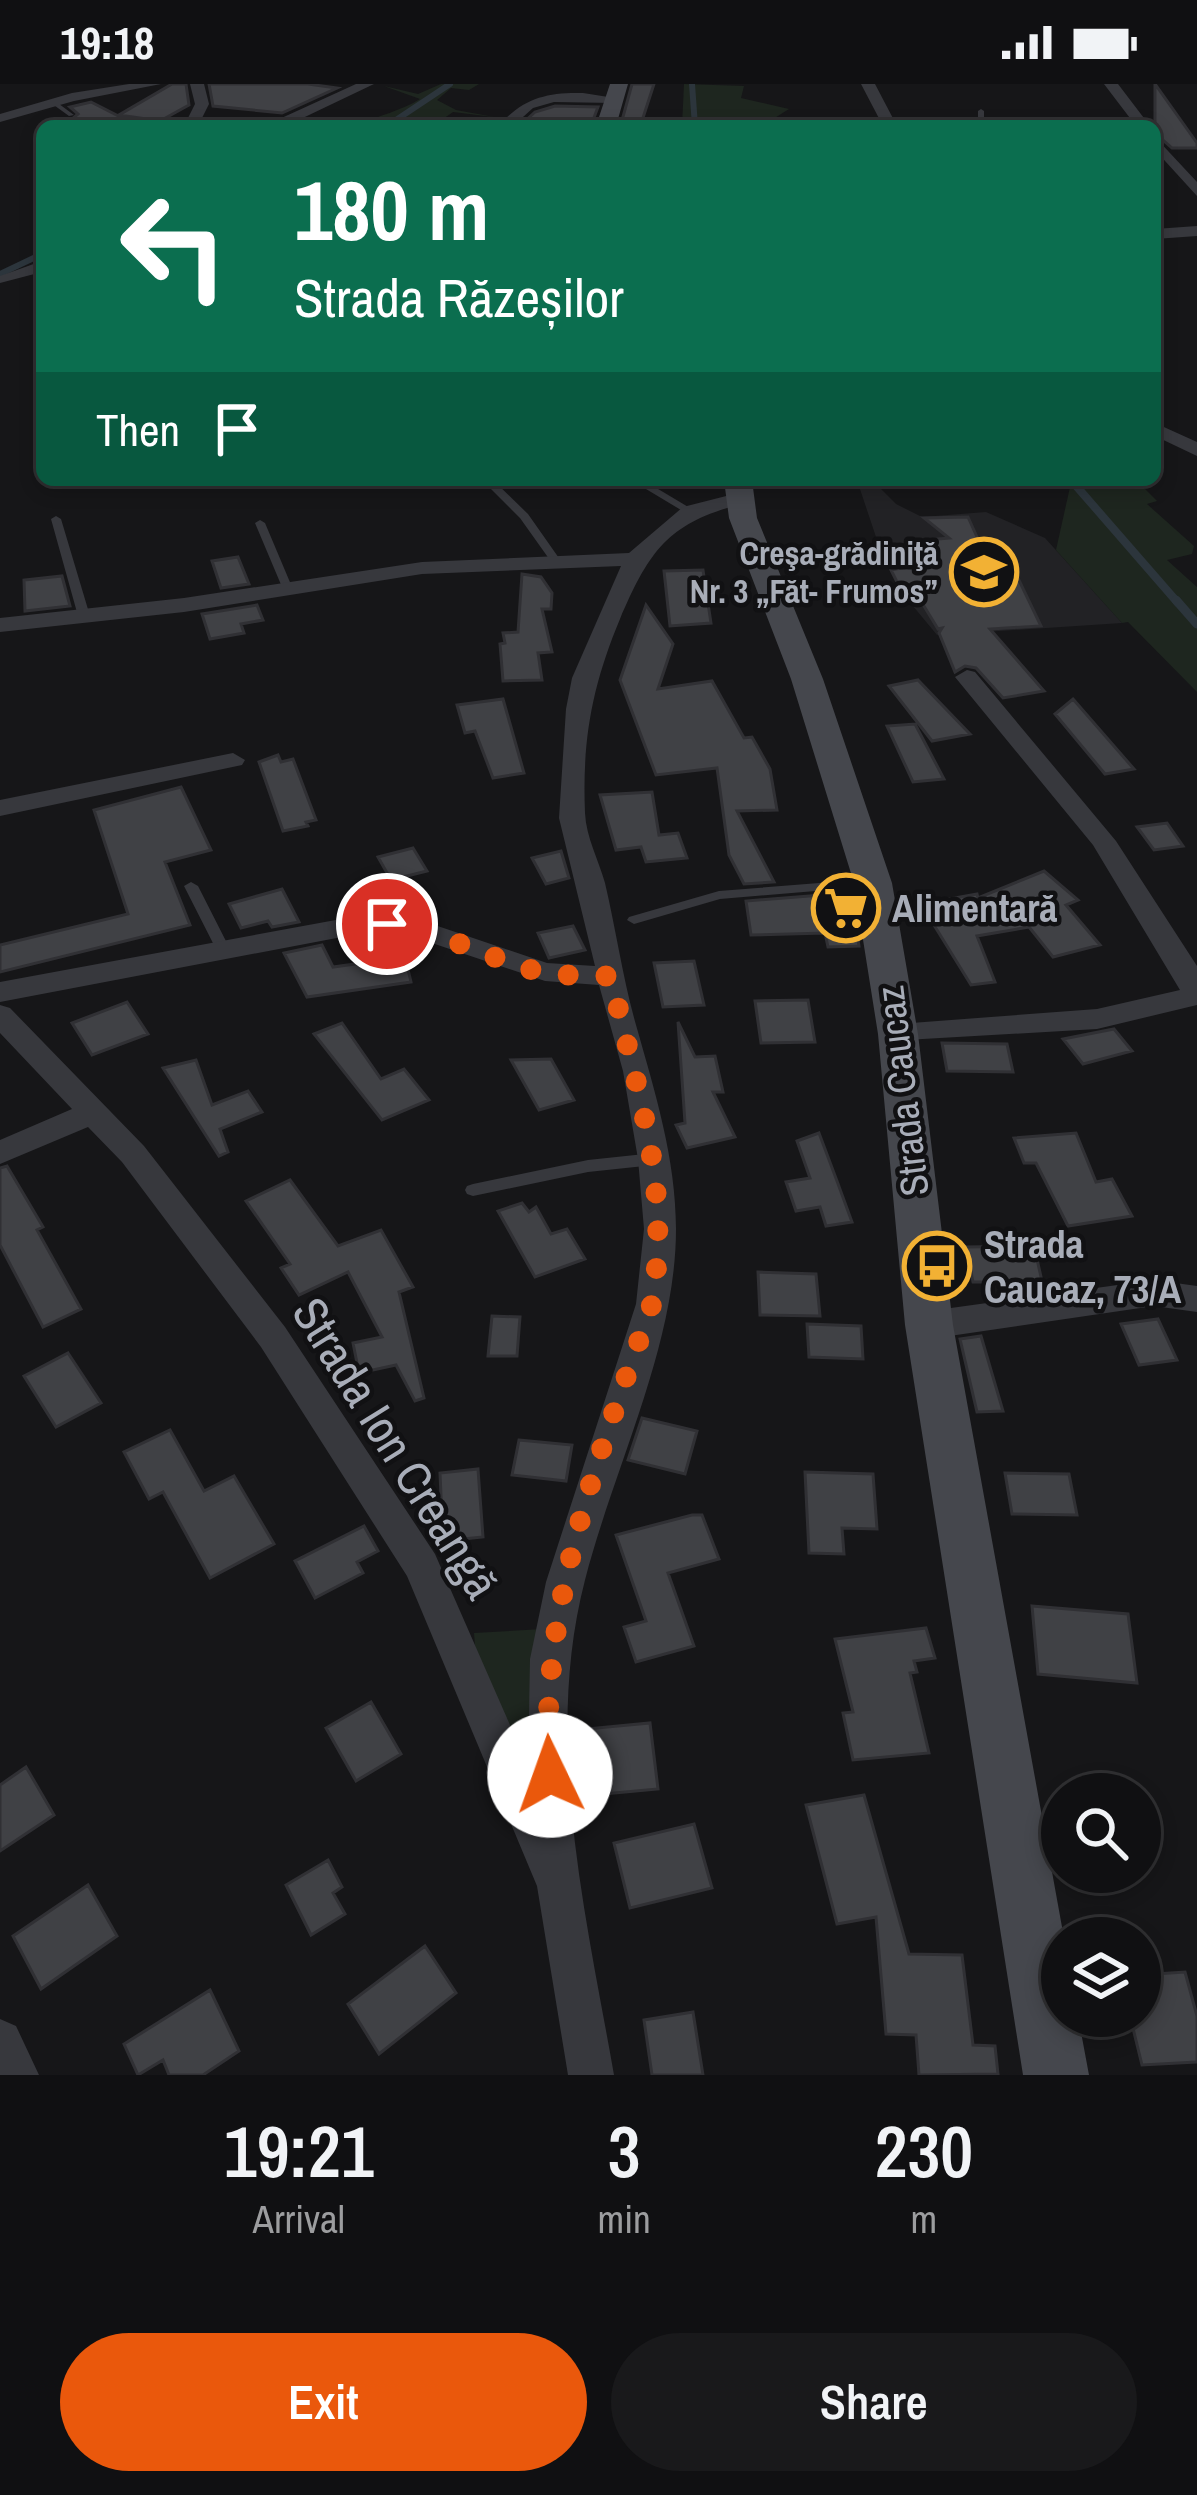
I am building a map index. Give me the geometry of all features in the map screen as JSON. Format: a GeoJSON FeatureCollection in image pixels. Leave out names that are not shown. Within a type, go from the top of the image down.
{"type":"FeatureCollection","features":[{"type":"Feature","properties":{"kind":"street"},"geometry":{"type":"LineString","coordinates":[[0,106],[49,103],[154,84]]}},
{"type":"Feature","properties":{"kind":"street"},"geometry":{"type":"LineString","coordinates":[[196,120],[202,104],[197,84]]}},
{"type":"Feature","properties":{"kind":"street"},"geometry":{"type":"LineString","coordinates":[[288,120],[367,84]]}},
{"type":"Feature","properties":{"kind":"street"},"geometry":{"type":"LineString","coordinates":[[868,84],[887,120]]}},
{"type":"Feature","properties":{"kind":"street"},"geometry":{"type":"LineString","coordinates":[[1111,84],[1138,120]]}},
{"type":"Feature","properties":{"kind":"street"},"geometry":{"type":"LineString","coordinates":[[511,120],[537,99],[616,91]]}},
{"type":"Feature","properties":{"kind":"street"},"geometry":{"type":"LineString","coordinates":[[0,118],[49,103]]}},
{"type":"Feature","properties":{"kind":"street"},"geometry":{"type":"LineString","coordinates":[[1161,148],[1197,191]]}},
{"type":"Feature","properties":{"kind":"street"},"geometry":{"type":"LineString","coordinates":[[1161,233],[1197,230]]}},
{"type":"Feature","properties":{"kind":"street"},"geometry":{"type":"LineString","coordinates":[[6,280],[36,268]]}},
{"type":"Feature","properties":{"kind":"street"},"geometry":{"type":"LineString","coordinates":[[1161,432],[1197,450]]}},
{"type":"Feature","properties":{"kind":"street"},"geometry":{"type":"LineString","coordinates":[[559,1886],[547,1738],[550,1659],[565,1582],[652,1304],[660,1229],[654,1159],[638,1071],[572,818],[578,709],[584,678],[635,559],[690,511],[738,489]]}},
{"type":"Feature","properties":{"kind":"street","name":"Strada Caucaz"},"geometry":{"type":"LineString","coordinates":[[738,489],[821,720],[873,883],[898,1034],[929,1325],[1056,2075]]}},
{"type":"Feature","properties":{"kind":"street"},"geometry":{"type":"LineString","coordinates":[[0,625],[422,568],[635,559]]}},
{"type":"Feature","properties":{"kind":"street"},"geometry":{"type":"LineString","coordinates":[[898,1034],[1142,1011],[1183,1003],[1196,985],[1103,841],[967,677]]}},
{"type":"Feature","properties":{"kind":"street"},"geometry":{"type":"LineString","coordinates":[[0,808],[233,760]]}},
{"type":"Feature","properties":{"kind":"street"},"geometry":{"type":"LineString","coordinates":[[0,992],[333,928],[387,924],[414,927],[525,968],[569,976],[611,976]]}},
{"type":"Feature","properties":{"kind":"street","name":"Strada Ion Creangă"},"geometry":{"type":"LineString","coordinates":[[0,1015],[133,1154],[273,1337],[422,1566],[559,1886],[591,2075]]}},
{"type":"Feature","properties":{"kind":"street"},"geometry":{"type":"LineString","coordinates":[[0,1153],[93,1112]]}},
{"type":"Feature","properties":{"kind":"street"},"geometry":{"type":"LineString","coordinates":[[929,1325],[1154,1293],[1197,1299]]}},
{"type":"Feature","properties":{"kind":"street"},"geometry":{"type":"LineString","coordinates":[[0,2042],[16,2075]]}},
{"type":"Feature","properties":{"kind":"lane"},"geometry":{"type":"LineString","coordinates":[[49,103],[70,115]]}},
{"type":"Feature","properties":{"kind":"lane"},"geometry":{"type":"LineString","coordinates":[[980,120],[981,111]]}},
{"type":"Feature","properties":{"kind":"lane"},"geometry":{"type":"LineString","coordinates":[[493,486],[524,516],[556,561]]}},
{"type":"Feature","properties":{"kind":"lane"},"geometry":{"type":"LineString","coordinates":[[646,486],[690,511]]}},
{"type":"Feature","properties":{"kind":"lane"},"geometry":{"type":"LineString","coordinates":[[56,519],[84,616]]}},
{"type":"Feature","properties":{"kind":"lane"},"geometry":{"type":"LineString","coordinates":[[260,523],[287,586]]}},
{"type":"Feature","properties":{"kind":"lane"},"geometry":{"type":"LineString","coordinates":[[634,920],[719,896],[873,883]]}},
{"type":"Feature","properties":{"kind":"lane"},"geometry":{"type":"LineString","coordinates":[[191,886],[224,951]]}},
{"type":"Feature","properties":{"kind":"lane"},"geometry":{"type":"LineString","coordinates":[[473,1190],[588,1166],[654,1159]]}},
{"type":"Feature","properties":{"kind":"shaded area"},"geometry":{"type":"Polygon","coordinates":[[[441,84],[479,84],[469,90],[451,88],[437,100],[456,110],[494,117],[453,112],[442,120],[372,120],[420,99],[384,86],[418,94],[441,84]]]}},
{"type":"Feature","properties":{"kind":"shaded area"},"geometry":{"type":"Polygon","coordinates":[[[684,84],[744,86],[741,98],[789,109],[772,120],[682,120],[684,84]]]}},
{"type":"Feature","properties":{"kind":"shaded area","name":"Creşa-grădiniţă Nr. 3 „Făt- Frumos”"},"geometry":{"type":"Polygon","coordinates":[[[859,486],[878,486],[896,504],[922,517],[986,512],[1045,538],[1122,623],[937,635],[903,594],[879,546],[859,486]]]}},
{"type":"Feature","properties":{"kind":"shaded area"},"geometry":{"type":"Polygon","coordinates":[[[1142,486],[1157,501],[1147,504],[1194,546],[1192,554],[1167,560],[1197,587],[1197,692],[1128,622],[1122,623],[1056,550],[1070,487],[1142,486]]]}},
{"type":"Feature","properties":{"kind":"shaded area"},"geometry":{"type":"Polygon","coordinates":[[[543,1629],[540,1823],[476,1658],[474,1633],[543,1629]]]}},
{"type":"Feature","properties":{"kind":"building"},"geometry":{"type":"Polygon","coordinates":[[[172,84],[186,84],[189,105],[162,120],[119,115],[172,84]]]}},
{"type":"Feature","properties":{"kind":"building"},"geometry":{"type":"Polygon","coordinates":[[[209,84],[337,88],[282,113],[213,106],[209,84]]]}},
{"type":"Feature","properties":{"kind":"building"},"geometry":{"type":"Polygon","coordinates":[[[632,84],[654,84],[642,120],[622,120],[632,84]]]}},
{"type":"Feature","properties":{"kind":"building"},"geometry":{"type":"Polygon","coordinates":[[[1155,84],[1197,148],[1172,148],[1161,138],[1161,120],[1155,120],[1155,84]]]}},
{"type":"Feature","properties":{"kind":"building"},"geometry":{"type":"Polygon","coordinates":[[[91,102],[125,120],[71,120],[78,114],[70,107],[91,102]]]}},
{"type":"Feature","properties":{"kind":"building"},"geometry":{"type":"Polygon","coordinates":[[[555,106],[598,107],[593,120],[526,120],[555,106]]]}},
{"type":"Feature","properties":{"kind":"building"},"geometry":{"type":"Polygon","coordinates":[[[968,517],[982,548],[1003,547],[1041,626],[990,629],[1044,691],[1003,698],[976,668],[965,666],[955,672],[939,633],[942,628],[938,629],[916,593],[903,594],[891,570],[930,562],[926,540],[949,538],[924,518],[968,517]]]}},
{"type":"Feature","properties":{"kind":"building"},"geometry":{"type":"Polygon","coordinates":[[[238,557],[249,584],[221,588],[212,561],[238,557]]]}},
{"type":"Feature","properties":{"kind":"building"},"geometry":{"type":"Polygon","coordinates":[[[703,570],[711,623],[670,626],[664,571],[703,570]]]}},
{"type":"Feature","properties":{"kind":"building"},"geometry":{"type":"Polygon","coordinates":[[[522,574],[541,577],[552,593],[551,609],[542,609],[552,652],[538,653],[542,680],[503,681],[500,644],[505,643],[503,633],[518,632],[522,574]]]}},
{"type":"Feature","properties":{"kind":"building"},"geometry":{"type":"Polygon","coordinates":[[[62,576],[70,606],[25,611],[24,580],[62,576]]]}},
{"type":"Feature","properties":{"kind":"building"},"geometry":{"type":"Polygon","coordinates":[[[257,605],[263,620],[241,624],[244,633],[210,639],[202,614],[257,605]]]}},
{"type":"Feature","properties":{"kind":"building"},"geometry":{"type":"Polygon","coordinates":[[[646,605],[673,644],[658,689],[712,681],[744,738],[752,737],[770,769],[777,810],[737,811],[774,882],[744,884],[729,855],[717,768],[656,775],[620,680],[646,605]]]}},
{"type":"Feature","properties":{"kind":"building"},"geometry":{"type":"Polygon","coordinates":[[[918,680],[970,734],[932,741],[889,686],[918,680]]]}},
{"type":"Feature","properties":{"kind":"building"},"geometry":{"type":"Polygon","coordinates":[[[503,699],[524,773],[493,778],[475,731],[465,733],[457,705],[503,699]]]}},
{"type":"Feature","properties":{"kind":"building"},"geometry":{"type":"Polygon","coordinates":[[[1073,699],[1134,769],[1105,774],[1055,714],[1073,699]]]}},
{"type":"Feature","properties":{"kind":"building"},"geometry":{"type":"Polygon","coordinates":[[[915,724],[944,779],[913,782],[887,726],[915,724]]]}},
{"type":"Feature","properties":{"kind":"building"},"geometry":{"type":"Polygon","coordinates":[[[278,755],[281,762],[293,759],[316,820],[306,822],[308,826],[283,831],[259,762],[278,755]]]}},
{"type":"Feature","properties":{"kind":"building"},"geometry":{"type":"Polygon","coordinates":[[[181,787],[211,850],[165,862],[190,925],[0,972],[0,945],[128,914],[94,810],[181,787]]]}},
{"type":"Feature","properties":{"kind":"building"},"geometry":{"type":"Polygon","coordinates":[[[652,792],[659,835],[678,833],[687,858],[646,862],[641,847],[616,850],[600,795],[652,792]]]}},
{"type":"Feature","properties":{"kind":"building"},"geometry":{"type":"Polygon","coordinates":[[[1167,823],[1183,846],[1154,850],[1137,827],[1167,823]]]}},
{"type":"Feature","properties":{"kind":"building"},"geometry":{"type":"Polygon","coordinates":[[[413,848],[427,871],[391,880],[378,857],[413,848]]]}},
{"type":"Feature","properties":{"kind":"building"},"geometry":{"type":"Polygon","coordinates":[[[561,851],[569,878],[546,884],[532,858],[561,851]]]}},
{"type":"Feature","properties":{"kind":"building"},"geometry":{"type":"Polygon","coordinates":[[[1044,871],[1078,900],[1066,905],[1100,945],[1053,957],[1029,927],[977,936],[995,982],[971,985],[921,904],[977,894],[978,898],[1044,871]]]}},
{"type":"Feature","properties":{"kind":"building"},"geometry":{"type":"Polygon","coordinates":[[[282,889],[299,922],[272,927],[268,921],[241,928],[229,904],[282,889]]]}},
{"type":"Feature","properties":{"kind":"building"},"geometry":{"type":"Polygon","coordinates":[[[851,894],[859,946],[828,947],[825,933],[751,935],[746,901],[851,894]]]}},
{"type":"Feature","properties":{"kind":"building"},"geometry":{"type":"Polygon","coordinates":[[[573,926],[585,950],[549,958],[538,933],[573,926]]]}},
{"type":"Feature","properties":{"kind":"building"},"geometry":{"type":"Polygon","coordinates":[[[322,945],[333,967],[405,957],[411,982],[307,997],[284,953],[322,945]]]}},
{"type":"Feature","properties":{"kind":"building"},"geometry":{"type":"Polygon","coordinates":[[[694,961],[704,1005],[663,1007],[654,963],[694,961]]]}},
{"type":"Feature","properties":{"kind":"building"},"geometry":{"type":"Polygon","coordinates":[[[808,1000],[815,1042],[761,1043],[755,1001],[808,1000]]]}},
{"type":"Feature","properties":{"kind":"building"},"geometry":{"type":"Polygon","coordinates":[[[127,1002],[148,1034],[92,1055],[72,1023],[127,1002]]]}},
{"type":"Feature","properties":{"kind":"building"},"geometry":{"type":"Polygon","coordinates":[[[678,1022],[695,1057],[715,1056],[723,1092],[713,1092],[735,1137],[687,1148],[676,1125],[685,1123],[678,1022]]]}},
{"type":"Feature","properties":{"kind":"building"},"geometry":{"type":"Polygon","coordinates":[[[342,1023],[381,1079],[404,1069],[429,1100],[382,1120],[314,1034],[342,1023]]]}},
{"type":"Feature","properties":{"kind":"building"},"geometry":{"type":"Polygon","coordinates":[[[1114,1029],[1132,1051],[1083,1064],[1063,1039],[1114,1029]]]}},
{"type":"Feature","properties":{"kind":"building"},"geometry":{"type":"Polygon","coordinates":[[[942,1043],[1007,1044],[1013,1072],[947,1071],[942,1043]]]}},
{"type":"Feature","properties":{"kind":"building"},"geometry":{"type":"Polygon","coordinates":[[[551,1059],[574,1100],[539,1110],[511,1060],[551,1059]]]}},
{"type":"Feature","properties":{"kind":"building"},"geometry":{"type":"Polygon","coordinates":[[[196,1060],[212,1105],[248,1091],[262,1112],[220,1129],[228,1152],[219,1156],[163,1068],[196,1060]]]}},
{"type":"Feature","properties":{"kind":"building"},"geometry":{"type":"Polygon","coordinates":[[[819,1133],[852,1222],[826,1226],[820,1207],[796,1211],[786,1182],[810,1178],[797,1141],[819,1133]]]}},
{"type":"Feature","properties":{"kind":"building"},"geometry":{"type":"Polygon","coordinates":[[[1076,1133],[1096,1182],[1112,1179],[1132,1216],[1068,1226],[1036,1163],[1024,1163],[1014,1138],[1076,1133]]]}},
{"type":"Feature","properties":{"kind":"building"},"geometry":{"type":"Polygon","coordinates":[[[7,1166],[43,1227],[37,1230],[81,1309],[43,1327],[0,1245],[0,1168],[7,1166]]]}},
{"type":"Feature","properties":{"kind":"building"},"geometry":{"type":"Polygon","coordinates":[[[290,1180],[338,1246],[381,1230],[413,1287],[399,1292],[424,1398],[415,1401],[396,1365],[359,1373],[353,1343],[382,1337],[348,1272],[299,1295],[281,1268],[290,1264],[246,1201],[290,1180]]]}},
{"type":"Feature","properties":{"kind":"building"},"geometry":{"type":"Polygon","coordinates":[[[522,1203],[529,1212],[536,1207],[551,1234],[567,1229],[585,1259],[535,1277],[498,1211],[522,1203]]]}},
{"type":"Feature","properties":{"kind":"building"},"geometry":{"type":"Polygon","coordinates":[[[1034,1246],[1044,1290],[1009,1291],[1007,1282],[973,1282],[966,1247],[1034,1246]]]}},
{"type":"Feature","properties":{"kind":"building"},"geometry":{"type":"Polygon","coordinates":[[[758,1272],[816,1274],[820,1316],[760,1315],[758,1272]]]}},
{"type":"Feature","properties":{"kind":"building"},"geometry":{"type":"Polygon","coordinates":[[[492,1316],[520,1317],[517,1356],[488,1356],[492,1316]]]}},
{"type":"Feature","properties":{"kind":"building"},"geometry":{"type":"Polygon","coordinates":[[[1158,1319],[1177,1360],[1139,1365],[1121,1324],[1158,1319]]]}},
{"type":"Feature","properties":{"kind":"building"},"geometry":{"type":"Polygon","coordinates":[[[807,1324],[861,1326],[863,1359],[809,1357],[807,1324]]]}},
{"type":"Feature","properties":{"kind":"building"},"geometry":{"type":"Polygon","coordinates":[[[981,1336],[1003,1411],[977,1412],[960,1339],[981,1336]]]}},
{"type":"Feature","properties":{"kind":"building"},"geometry":{"type":"Polygon","coordinates":[[[68,1353],[101,1403],[56,1427],[24,1376],[68,1353]]]}},
{"type":"Feature","properties":{"kind":"building"},"geometry":{"type":"Polygon","coordinates":[[[642,1418],[697,1431],[685,1474],[628,1460],[642,1418]]]}},
{"type":"Feature","properties":{"kind":"building"},"geometry":{"type":"Polygon","coordinates":[[[170,1430],[204,1491],[234,1476],[274,1544],[210,1578],[163,1492],[149,1499],[124,1452],[170,1430]]]}},
{"type":"Feature","properties":{"kind":"building"},"geometry":{"type":"Polygon","coordinates":[[[519,1440],[572,1445],[566,1481],[512,1475],[519,1440]]]}},
{"type":"Feature","properties":{"kind":"building"},"geometry":{"type":"Polygon","coordinates":[[[478,1469],[483,1537],[443,1541],[440,1473],[478,1469]]]}},
{"type":"Feature","properties":{"kind":"building"},"geometry":{"type":"Polygon","coordinates":[[[805,1472],[873,1474],[877,1529],[842,1528],[844,1554],[809,1553],[805,1472]]]}},
{"type":"Feature","properties":{"kind":"building"},"geometry":{"type":"Polygon","coordinates":[[[1005,1473],[1069,1474],[1077,1515],[1012,1514],[1005,1473]]]}},
{"type":"Feature","properties":{"kind":"building"},"geometry":{"type":"Polygon","coordinates":[[[702,1515],[719,1559],[668,1573],[694,1646],[636,1662],[624,1627],[646,1621],[616,1535],[702,1515]]]}},
{"type":"Feature","properties":{"kind":"building"},"geometry":{"type":"Polygon","coordinates":[[[364,1526],[378,1551],[357,1562],[363,1573],[315,1598],[295,1561],[364,1526]]]}},
{"type":"Feature","properties":{"kind":"building"},"geometry":{"type":"Polygon","coordinates":[[[1032,1606],[1128,1614],[1137,1683],[1038,1674],[1032,1606]]]}},
{"type":"Feature","properties":{"kind":"building"},"geometry":{"type":"Polygon","coordinates":[[[926,1628],[935,1658],[914,1661],[917,1672],[910,1673],[929,1753],[853,1760],[843,1713],[853,1712],[835,1639],[926,1628]]]}},
{"type":"Feature","properties":{"kind":"building"},"geometry":{"type":"Polygon","coordinates":[[[371,1702],[401,1754],[356,1781],[326,1728],[371,1702]]]}},
{"type":"Feature","properties":{"kind":"building"},"geometry":{"type":"Polygon","coordinates":[[[650,1723],[658,1789],[592,1795],[586,1729],[650,1723]]]}},
{"type":"Feature","properties":{"kind":"building"},"geometry":{"type":"Polygon","coordinates":[[[26,1767],[54,1815],[0,1851],[0,1785],[26,1767]]]}},
{"type":"Feature","properties":{"kind":"building"},"geometry":{"type":"Polygon","coordinates":[[[864,1795],[909,1954],[962,1955],[973,2045],[995,2046],[998,2074],[919,2075],[916,2035],[886,2034],[876,1917],[837,1924],[806,1805],[864,1795]]]}},
{"type":"Feature","properties":{"kind":"building"},"geometry":{"type":"Polygon","coordinates":[[[694,1824],[712,1888],[630,1908],[614,1843],[694,1824]]]}},
{"type":"Feature","properties":{"kind":"building"},"geometry":{"type":"Polygon","coordinates":[[[328,1860],[342,1887],[333,1893],[345,1914],[311,1935],[286,1885],[328,1860]]]}},
{"type":"Feature","properties":{"kind":"building"},"geometry":{"type":"Polygon","coordinates":[[[88,1885],[117,1936],[41,1989],[13,1936],[88,1885]]]}},
{"type":"Feature","properties":{"kind":"building"},"geometry":{"type":"Polygon","coordinates":[[[425,1946],[456,1993],[379,2054],[348,2004],[425,1946]]]}},
{"type":"Feature","properties":{"kind":"building"},"geometry":{"type":"Polygon","coordinates":[[[1185,1972],[1197,2016],[1197,2062],[1142,2065],[1135,2037],[1161,2037],[1161,1974],[1185,1972]]]}},
{"type":"Feature","properties":{"kind":"building"},"geometry":{"type":"Polygon","coordinates":[[[210,1990],[239,2051],[203,2075],[169,2075],[163,2060],[138,2075],[124,2044],[210,1990]]]}},
{"type":"Feature","properties":{"kind":"building"},"geometry":{"type":"Polygon","coordinates":[[[693,2012],[703,2075],[652,2075],[644,2020],[693,2012]]]}},
{"type":"Feature","properties":{"kind":"waterway"},"geometry":{"type":"LineString","coordinates":[[396,120],[450,84]]}},
{"type":"Feature","properties":{"kind":"waterway"},"geometry":{"type":"LineString","coordinates":[[692,84],[695,120]]}},
{"type":"Feature","properties":{"kind":"waterway"},"geometry":{"type":"LineString","coordinates":[[0,274],[36,257]]}},
{"type":"Feature","properties":{"kind":"waterway"},"geometry":{"type":"LineString","coordinates":[[1076,486],[1178,603]]}},
{"type":"Feature","properties":{"kind":"waterway"},"geometry":{"type":"LineString","coordinates":[[1176,600],[1197,624]]}},
{"type":"Feature","properties":{"kind":"place","name":"Creşa-grădiniţă Nr. 3 „Făt- Frumos”"},"geometry":{"type":"Point","coordinates":[984,572]}},
{"type":"Feature","properties":{"kind":"place","name":"Alimentară"},"geometry":{"type":"Point","coordinates":[846,908]}},
{"type":"Feature","properties":{"kind":"place","name":"Strada Caucaz, 73/A"},"geometry":{"type":"Point","coordinates":[937,1266]}},
{"type":"Feature","properties":{"kind":"route"},"geometry":{"type":"LineString","coordinates":[[387,924],[414,927],[525,968],[569,976],[611,976],[638,1071],[656,1174],[658,1269],[652,1304],[565,1582],[547,1693],[550,1775]]}}]}
